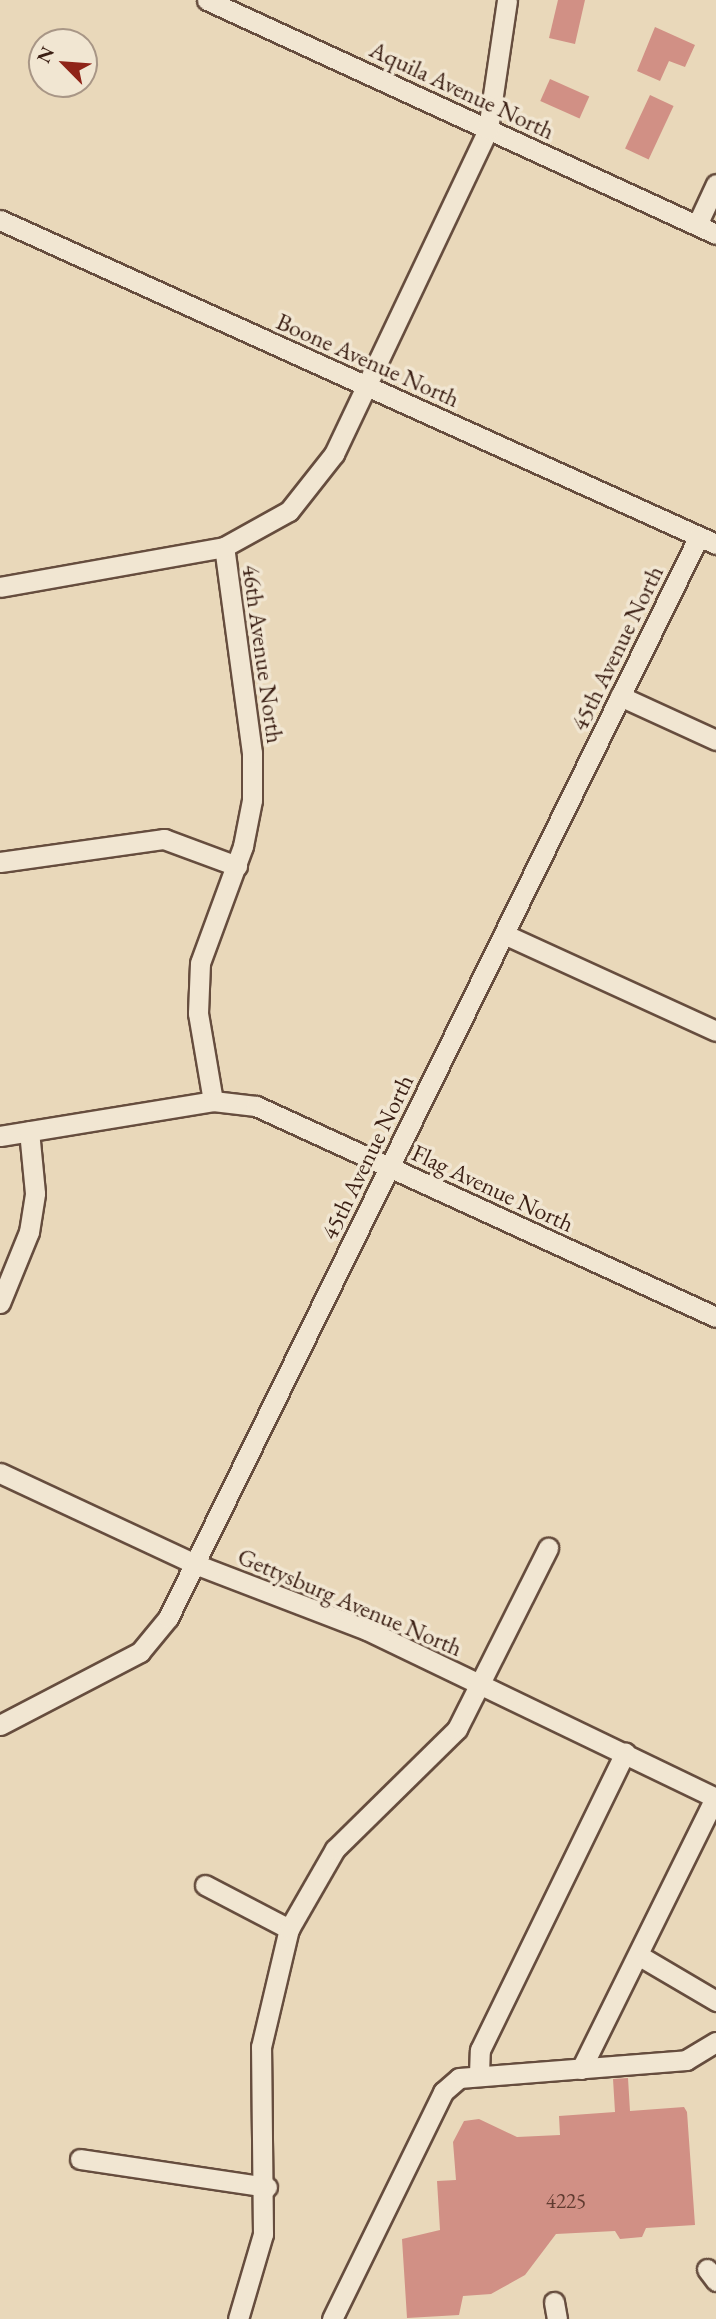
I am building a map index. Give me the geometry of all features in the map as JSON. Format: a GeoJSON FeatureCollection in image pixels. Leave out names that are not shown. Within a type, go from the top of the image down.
{"type":"FeatureCollection","features":[{"type":"Feature","properties":{"kind":"street","name":"Aquila Avenue North"},"geometry":{"type":"LineString","coordinates":[[207,0],[716,234]]}},
{"type":"Feature","properties":{"kind":"street","name":"46th Avenue North"},"geometry":{"type":"LineString","coordinates":[[214,1101],[197,988],[200,963],[237,866],[252,800],[253,753],[224,547],[289,511],[314,485],[365,386],[488,129],[506,0]]}},
{"type":"Feature","properties":{"kind":"street"},"geometry":{"type":"LineString","coordinates":[[697,225],[716,184]]}},
{"type":"Feature","properties":{"kind":"street","name":"Boone Avenue North"},"geometry":{"type":"LineString","coordinates":[[0,220],[707,540]]}},
{"type":"Feature","properties":{"kind":"street","name":"45th Avenue North"},"geometry":{"type":"LineString","coordinates":[[0,1726],[140,1652],[156,1637],[195,1564],[620,696],[707,540]]}},
{"type":"Feature","properties":{"kind":"street"},"geometry":{"type":"LineString","coordinates":[[0,587],[224,547]]}},
{"type":"Feature","properties":{"kind":"street"},"geometry":{"type":"LineString","coordinates":[[620,696],[716,740]]}},
{"type":"Feature","properties":{"kind":"street"},"geometry":{"type":"LineString","coordinates":[[0,862],[164,839],[237,866]]}},
{"type":"Feature","properties":{"kind":"street"},"geometry":{"type":"LineString","coordinates":[[504,934],[716,1031]]}},
{"type":"Feature","properties":{"kind":"street","name":"Flag Avenue North"},"geometry":{"type":"LineString","coordinates":[[0,1136],[214,1101],[278,1113],[716,1317]]}},
{"type":"Feature","properties":{"kind":"street"},"geometry":{"type":"LineString","coordinates":[[0,1303],[29,1232],[35,1193],[29,1131]]}},
{"type":"Feature","properties":{"kind":"street","name":"Gettysburg Avenue North"},"geometry":{"type":"LineString","coordinates":[[0,1473],[195,1564],[367,1630],[716,1798]]}},
{"type":"Feature","properties":{"kind":"street"},"geometry":{"type":"LineString","coordinates":[[238,2319],[255,2275],[267,2187],[261,2048],[289,1929],[335,1849],[457,1729],[482,1685],[548,1548]]}},
{"type":"Feature","properties":{"kind":"street"},"geometry":{"type":"LineString","coordinates":[[479,2074],[480,2050],[625,1753]]}},
{"type":"Feature","properties":{"kind":"street"},"geometry":{"type":"LineString","coordinates":[[581,2069],[716,1798]]}},
{"type":"Feature","properties":{"kind":"street"},"geometry":{"type":"LineString","coordinates":[[205,1885],[289,1929]]}},
{"type":"Feature","properties":{"kind":"street"},"geometry":{"type":"LineString","coordinates":[[638,1955],[716,2001]]}},
{"type":"Feature","properties":{"kind":"street"},"geometry":{"type":"LineString","coordinates":[[332,2319],[443,2092],[459,2078],[535,2061],[581,2069],[686,2060],[716,2042]]}},
{"type":"Feature","properties":{"kind":"street"},"geometry":{"type":"LineString","coordinates":[[80,2159],[267,2187]]}},
{"type":"Feature","properties":{"kind":"building"},"geometry":{"type":"Polygon","coordinates":[[[558,0],[585,0],[575,44],[549,38],[558,0]]]}},
{"type":"Feature","properties":{"kind":"building"},"geometry":{"type":"Polygon","coordinates":[[[655,27],[695,45],[685,67],[669,61],[660,81],[637,71],[655,27]]]}},
{"type":"Feature","properties":{"kind":"building"},"geometry":{"type":"Polygon","coordinates":[[[550,79],[589,96],[580,118],[540,101],[550,79]]]}},
{"type":"Feature","properties":{"kind":"building"},"geometry":{"type":"Polygon","coordinates":[[[650,95],[674,106],[649,159],[625,148],[650,95]]]}},
{"type":"Feature","properties":{"kind":"building"},"geometry":{"type":"Polygon","coordinates":[[[628,2078],[630,2111],[684,2107],[687,2112],[695,2225],[646,2228],[642,2237],[620,2239],[615,2231],[556,2234],[525,2275],[491,2294],[463,2296],[459,2315],[407,2318],[402,2239],[440,2230],[437,2181],[456,2180],[453,2142],[464,2121],[479,2119],[517,2137],[560,2135],[559,2116],[615,2112],[613,2079],[628,2078]]]}}]}
